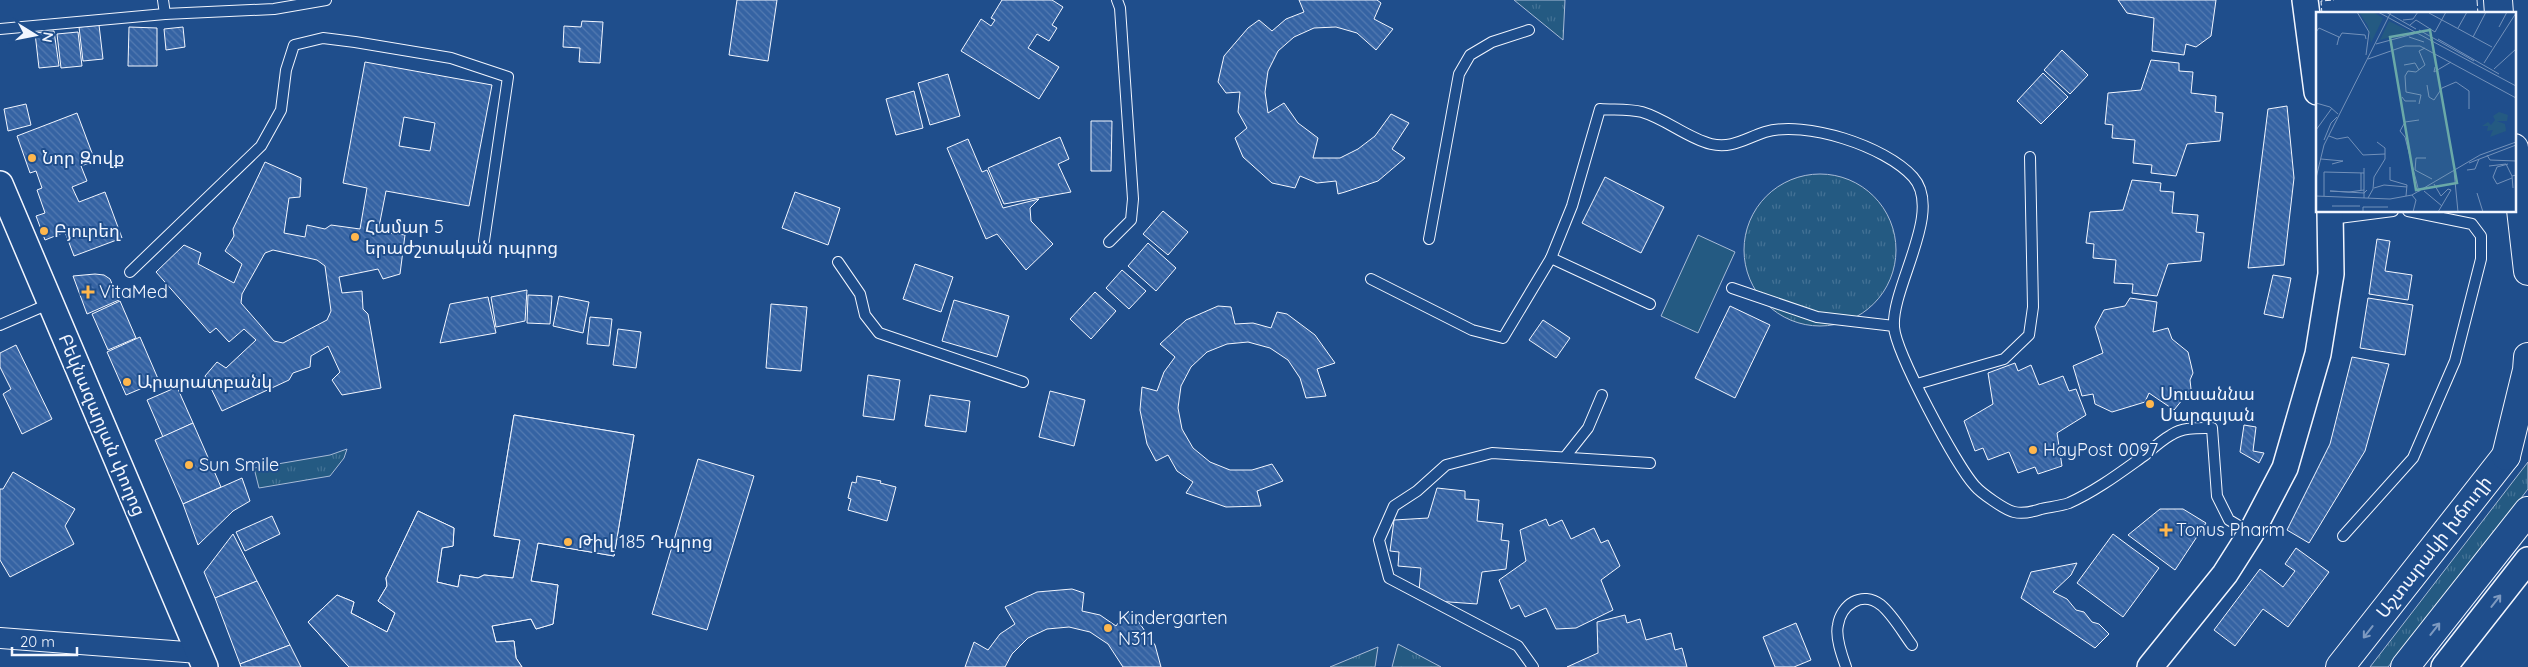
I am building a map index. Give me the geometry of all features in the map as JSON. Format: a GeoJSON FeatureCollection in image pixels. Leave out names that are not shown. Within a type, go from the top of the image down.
{"type":"FeatureCollection","features":[{"type":"Feature","properties":{"kind":"main road"},"geometry":{"type":"LineString","coordinates":[[2516,166],[2528,271]]}},
{"type":"Feature","properties":{"kind":"main road"},"geometry":{"type":"LineString","coordinates":[[2506,456],[2527,370],[2528,357]]}},
{"type":"Feature","properties":{"kind":"main road","name":"Աշտարակի խճուղի"},"geometry":{"type":"LineString","coordinates":[[2340,667],[2528,426]]}},
{"type":"Feature","properties":{"kind":"main road"},"geometry":{"type":"LineString","coordinates":[[2405,667],[2528,511]]}},
{"type":"Feature","properties":{"kind":"street"},"geometry":{"type":"LineString","coordinates":[[2305,0],[2316,84]]}},
{"type":"Feature","properties":{"kind":"street","name":"Բեկնազարյան փողոց"},"geometry":{"type":"LineString","coordinates":[[0,184],[196,660]]}},
{"type":"Feature","properties":{"kind":"street","name":"Բեկնազարյան փողոց"},"geometry":{"type":"LineString","coordinates":[[0,206],[196,660]]}},
{"type":"Feature","properties":{"kind":"street"},"geometry":{"type":"LineString","coordinates":[[2150,667],[2225,574],[2251,534],[2285,468],[2318,354],[2331,274],[2331,215]]}},
{"type":"Feature","properties":{"kind":"street"},"geometry":{"type":"LineString","coordinates":[[2444,667],[2528,560]]}},
{"type":"Feature","properties":{"kind":"street"},"geometry":{"type":"LineString","coordinates":[[0,638],[196,660]]}},
{"type":"Feature","properties":{"kind":"lane"},"geometry":{"type":"LineString","coordinates":[[163,0],[165,14]]}},
{"type":"Feature","properties":{"kind":"lane"},"geometry":{"type":"LineString","coordinates":[[0,29],[165,14],[274,9],[326,0]]}},
{"type":"Feature","properties":{"kind":"lane"},"geometry":{"type":"LineString","coordinates":[[1109,242],[1131,220],[1133,199],[1120,8],[1117,0]]}},
{"type":"Feature","properties":{"kind":"lane"},"geometry":{"type":"LineString","coordinates":[[1429,239],[1459,74],[1470,55],[1492,42],[1529,30]]}},
{"type":"Feature","properties":{"kind":"lane"},"geometry":{"type":"LineString","coordinates":[[130,272],[262,146],[281,110],[286,70],[294,45],[323,38],[451,58],[508,77],[484,241]]}},
{"type":"Feature","properties":{"kind":"lane"},"geometry":{"type":"LineString","coordinates":[[1371,279],[1472,330],[1503,338],[1551,258],[1572,206],[1600,109],[1643,112],[1710,144],[1727,146],[1740,144],[1765,132],[1804,128],[1858,143],[1873,150],[1913,178],[1922,194],[1919,237],[1903,278],[1894,326],[1900,350],[1917,384],[1965,475],[1977,489],[2011,512],[2026,513],[2068,503],[2103,483],[2172,434],[2188,429],[2212,428],[2217,496],[2229,520],[2251,534]]}},
{"type":"Feature","properties":{"kind":"lane"},"geometry":{"type":"LineString","coordinates":[[1917,384],[2004,359],[2028,334],[2033,308],[2030,158]]}},
{"type":"Feature","properties":{"kind":"lane"},"geometry":{"type":"LineString","coordinates":[[2331,215],[2378,212]]}},
{"type":"Feature","properties":{"kind":"lane"},"geometry":{"type":"LineString","coordinates":[[2343,536],[2413,458],[2455,361],[2481,259],[2481,236],[2472,224],[2413,212]]}},
{"type":"Feature","properties":{"kind":"lane"},"geometry":{"type":"LineString","coordinates":[[1551,258],[1650,304]]}},
{"type":"Feature","properties":{"kind":"lane"},"geometry":{"type":"LineString","coordinates":[[838,262],[860,294],[865,315],[879,334],[1023,382]]}},
{"type":"Feature","properties":{"kind":"lane"},"geometry":{"type":"LineString","coordinates":[[1732,288],[1817,317],[1894,326]]}},
{"type":"Feature","properties":{"kind":"lane"},"geometry":{"type":"LineString","coordinates":[[0,325],[44,306]]}},
{"type":"Feature","properties":{"kind":"lane"},"geometry":{"type":"LineString","coordinates":[[1565,458],[1588,428],[1602,395]]}},
{"type":"Feature","properties":{"kind":"lane"},"geometry":{"type":"LineString","coordinates":[[1533,667],[1518,646],[1389,578],[1379,540],[1394,506],[1417,491],[1446,465],[1492,453],[1650,464]]}},
{"type":"Feature","properties":{"kind":"lane"},"geometry":{"type":"LineString","coordinates":[[1846,667],[1841,654],[1837,626],[1844,608],[1858,599],[1880,605],[1912,645]]}},
{"type":"Feature","properties":{"kind":"green space"},"geometry":{"type":"Polygon","coordinates":[[[1514,0],[1565,0],[1563,40],[1514,0]]]}},
{"type":"Feature","properties":{"kind":"green space"},"geometry":{"type":"Polygon","coordinates":[[[1820,174],[1835,175],[1849,180],[1874,196],[1890,221],[1895,235],[1895,265],[1890,279],[1874,304],[1849,320],[1835,325],[1820,326],[1805,325],[1791,320],[1766,304],[1750,279],[1745,265],[1744,250],[1745,235],[1750,221],[1766,196],[1791,180],[1805,175],[1820,174]]]}},
{"type":"Feature","properties":{"kind":"green space"},"geometry":{"type":"Polygon","coordinates":[[[1698,235],[1735,252],[1698,333],[1661,316],[1698,235]]]}},
{"type":"Feature","properties":{"kind":"green space"},"geometry":{"type":"Polygon","coordinates":[[[347,449],[344,458],[330,476],[259,488],[254,468],[330,455],[347,449]]]}},
{"type":"Feature","properties":{"kind":"green space"},"geometry":{"type":"Polygon","coordinates":[[[2528,462],[2528,489],[2456,583],[2388,667],[2370,667],[2528,462]]]}},
{"type":"Feature","properties":{"kind":"green space"},"geometry":{"type":"Polygon","coordinates":[[[1398,644],[1441,667],[1392,667],[1398,644]]]}},
{"type":"Feature","properties":{"kind":"green space"},"geometry":{"type":"Polygon","coordinates":[[[1378,647],[1375,667],[1330,667],[1378,647]]]}},
{"type":"Feature","properties":{"kind":"building"},"geometry":{"type":"Polygon","coordinates":[[[737,0],[777,0],[768,61],[729,55],[737,0]]]}},
{"type":"Feature","properties":{"kind":"building"},"geometry":{"type":"Polygon","coordinates":[[[1002,0],[1052,0],[1063,7],[1052,25],[1057,28],[1049,41],[1037,34],[1028,48],[1059,67],[1039,99],[961,51],[981,19],[991,26],[995,20],[991,18],[1002,0]]]}},
{"type":"Feature","properties":{"kind":"building"},"geometry":{"type":"Polygon","coordinates":[[[1299,0],[1377,0],[1381,3],[1374,19],[1393,29],[1376,50],[1357,33],[1336,27],[1314,28],[1294,37],[1278,51],[1268,71],[1265,92],[1268,113],[1284,103],[1298,123],[1318,138],[1313,158],[1340,158],[1358,149],[1375,136],[1391,114],[1409,123],[1392,149],[1405,158],[1378,181],[1338,194],[1336,181],[1317,183],[1300,176],[1295,188],[1272,183],[1243,157],[1235,138],[1247,128],[1238,112],[1240,92],[1226,93],[1218,82],[1224,56],[1248,28],[1259,20],[1272,31],[1286,19],[1304,12],[1299,0]]]}},
{"type":"Feature","properties":{"kind":"building"},"geometry":{"type":"Polygon","coordinates":[[[2118,0],[2216,0],[2211,36],[2196,47],[2186,44],[2184,55],[2152,51],[2154,18],[2127,13],[2118,0]]]}},
{"type":"Feature","properties":{"kind":"building"},"geometry":{"type":"Polygon","coordinates":[[[582,21],[603,22],[600,63],[579,62],[580,48],[563,47],[564,26],[581,27],[582,21]]]}},
{"type":"Feature","properties":{"kind":"building"},"geometry":{"type":"Polygon","coordinates":[[[99,25],[103,59],[83,61],[79,27],[99,25]]]}},
{"type":"Feature","properties":{"kind":"building"},"geometry":{"type":"Polygon","coordinates":[[[129,27],[157,28],[157,66],[128,66],[129,27]]]}},
{"type":"Feature","properties":{"kind":"building"},"geometry":{"type":"Polygon","coordinates":[[[183,27],[185,47],[166,50],[164,29],[183,27]]]}},
{"type":"Feature","properties":{"kind":"building"},"geometry":{"type":"Polygon","coordinates":[[[54,31],[59,66],[39,68],[35,33],[54,31]]]}},
{"type":"Feature","properties":{"kind":"building"},"geometry":{"type":"Polygon","coordinates":[[[78,32],[82,66],[61,68],[57,34],[78,32]]]}},
{"type":"Feature","properties":{"kind":"building"},"geometry":{"type":"Polygon","coordinates":[[[2062,50],[2088,75],[2070,94],[2044,70],[2062,50]]]}},
{"type":"Feature","properties":{"kind":"building"},"geometry":{"type":"Polygon","coordinates":[[[2151,60],[2179,63],[2179,71],[2193,72],[2191,93],[2216,96],[2215,112],[2223,113],[2220,141],[2187,144],[2176,176],[2151,173],[2152,165],[2133,163],[2135,140],[2112,138],[2113,125],[2105,124],[2108,93],[2141,90],[2151,60]]]}},
{"type":"Feature","properties":{"kind":"building","name":"Համար 5 երաժշտական դպրոց"},"geometry":{"type":"Polygon","coordinates":[[[365,62],[492,85],[469,206],[386,191],[378,232],[405,235],[400,274],[383,279],[378,269],[339,277],[342,293],[362,291],[363,309],[368,314],[381,388],[342,395],[332,380],[340,372],[328,346],[311,356],[310,367],[293,373],[289,380],[222,411],[205,376],[217,362],[226,368],[256,340],[244,329],[229,342],[216,328],[210,333],[156,272],[184,245],[201,253],[198,264],[234,283],[242,264],[225,251],[234,236],[233,229],[265,162],[301,178],[300,197],[289,198],[284,233],[305,237],[307,225],[325,229],[331,225],[360,229],[367,188],[343,183],[365,62]],[[404,117],[399,146],[430,151],[435,123],[404,117]],[[273,250],[265,253],[242,294],[241,303],[274,341],[283,343],[327,320],[331,311],[325,266],[317,260],[273,250]]]}},
{"type":"Feature","properties":{"kind":"building"},"geometry":{"type":"Polygon","coordinates":[[[2043,73],[2068,97],[2041,124],[2017,101],[2043,73]]]}},
{"type":"Feature","properties":{"kind":"building"},"geometry":{"type":"Polygon","coordinates":[[[948,74],[960,116],[930,125],[918,83],[948,74]]]}},
{"type":"Feature","properties":{"kind":"building"},"geometry":{"type":"Polygon","coordinates":[[[914,91],[923,128],[896,135],[886,99],[914,91]]]}},
{"type":"Feature","properties":{"kind":"building"},"geometry":{"type":"Polygon","coordinates":[[[26,104],[31,125],[8,131],[4,109],[26,104]]]}},
{"type":"Feature","properties":{"kind":"building"},"geometry":{"type":"Polygon","coordinates":[[[2287,106],[2294,178],[2284,265],[2248,268],[2268,109],[2287,106]]]}},
{"type":"Feature","properties":{"kind":"building"},"geometry":{"type":"Polygon","coordinates":[[[77,113],[95,161],[81,166],[87,181],[72,187],[79,202],[105,192],[122,238],[74,256],[65,232],[45,240],[36,216],[45,213],[37,190],[42,188],[36,171],[30,173],[17,136],[77,113]]]}},
{"type":"Feature","properties":{"kind":"building"},"geometry":{"type":"Polygon","coordinates":[[[1091,121],[1112,121],[1111,171],[1091,171],[1091,121]]]}},
{"type":"Feature","properties":{"kind":"building"},"geometry":{"type":"Polygon","coordinates":[[[1060,137],[1069,159],[1058,164],[1071,192],[1004,204],[988,168],[1060,137]]]}},
{"type":"Feature","properties":{"kind":"building"},"geometry":{"type":"Polygon","coordinates":[[[968,139],[982,172],[987,170],[1003,208],[1039,199],[1030,208],[1031,221],[1053,244],[1026,270],[997,234],[986,239],[947,148],[968,139]]]}},
{"type":"Feature","properties":{"kind":"building"},"geometry":{"type":"Polygon","coordinates":[[[1605,177],[1664,207],[1641,253],[1582,223],[1605,177]]]}},
{"type":"Feature","properties":{"kind":"building"},"geometry":{"type":"Polygon","coordinates":[[[2132,180],[2161,183],[2160,191],[2174,192],[2172,213],[2198,215],[2196,232],[2204,233],[2201,261],[2168,264],[2157,296],[2132,293],[2133,284],[2114,283],[2116,260],[2093,258],[2094,244],[2086,243],[2090,212],[2123,210],[2132,180]]]}},
{"type":"Feature","properties":{"kind":"building"},"geometry":{"type":"Polygon","coordinates":[[[795,192],[840,208],[828,245],[782,228],[795,192]]]}},
{"type":"Feature","properties":{"kind":"building"},"geometry":{"type":"Polygon","coordinates":[[[1163,211],[1188,232],[1168,255],[1143,234],[1163,211]]]}},
{"type":"Feature","properties":{"kind":"building"},"geometry":{"type":"Polygon","coordinates":[[[2377,239],[2390,241],[2385,271],[2412,275],[2408,300],[2369,294],[2377,239]]]}},
{"type":"Feature","properties":{"kind":"building"},"geometry":{"type":"Polygon","coordinates":[[[1148,243],[1176,268],[1156,291],[1128,266],[1148,243]]]}},
{"type":"Feature","properties":{"kind":"building"},"geometry":{"type":"Polygon","coordinates":[[[915,264],[953,277],[941,312],[903,299],[915,264]]]}},
{"type":"Feature","properties":{"kind":"building"},"geometry":{"type":"Polygon","coordinates":[[[1122,270],[1146,291],[1129,309],[1106,288],[1122,270]]]}},
{"type":"Feature","properties":{"kind":"building"},"geometry":{"type":"Polygon","coordinates":[[[104,275],[110,279],[119,300],[87,314],[73,276],[104,275]]]}},
{"type":"Feature","properties":{"kind":"building"},"geometry":{"type":"Polygon","coordinates":[[[2273,275],[2291,278],[2283,318],[2264,314],[2273,275]]]}},
{"type":"Feature","properties":{"kind":"building"},"geometry":{"type":"Polygon","coordinates":[[[527,290],[525,321],[496,327],[491,297],[527,290]]]}},
{"type":"Feature","properties":{"kind":"building"},"geometry":{"type":"Polygon","coordinates":[[[1095,292],[1116,311],[1091,339],[1070,319],[1095,292]]]}},
{"type":"Feature","properties":{"kind":"building"},"geometry":{"type":"Polygon","coordinates":[[[528,295],[552,296],[550,324],[527,323],[528,295]]]}},
{"type":"Feature","properties":{"kind":"building"},"geometry":{"type":"Polygon","coordinates":[[[559,296],[589,302],[583,333],[553,326],[559,296]]]}},
{"type":"Feature","properties":{"kind":"building"},"geometry":{"type":"Polygon","coordinates":[[[488,297],[496,333],[440,343],[450,304],[488,297]]]}},
{"type":"Feature","properties":{"kind":"building"},"geometry":{"type":"Polygon","coordinates":[[[2130,298],[2157,302],[2153,332],[2168,328],[2172,339],[2188,352],[2193,373],[2190,380],[2191,389],[2174,410],[2149,393],[2145,402],[2112,412],[2095,404],[2093,394],[2082,396],[2073,366],[2103,353],[2095,327],[2104,310],[2125,306],[2130,298]]]}},
{"type":"Feature","properties":{"kind":"building"},"geometry":{"type":"Polygon","coordinates":[[[2368,298],[2413,305],[2405,355],[2360,348],[2368,298]]]}},
{"type":"Feature","properties":{"kind":"building"},"geometry":{"type":"Polygon","coordinates":[[[954,300],[1009,316],[997,357],[942,341],[954,300]]]}},
{"type":"Feature","properties":{"kind":"building"},"geometry":{"type":"Polygon","coordinates":[[[120,301],[136,338],[108,350],[92,314],[120,301]]]}},
{"type":"Feature","properties":{"kind":"building"},"geometry":{"type":"Polygon","coordinates":[[[771,304],[807,307],[801,371],[766,368],[771,304]]]}},
{"type":"Feature","properties":{"kind":"building"},"geometry":{"type":"Polygon","coordinates":[[[1218,306],[1231,307],[1235,324],[1253,323],[1271,328],[1277,312],[1287,314],[1315,335],[1335,363],[1317,369],[1326,396],[1306,398],[1300,378],[1288,360],[1270,348],[1248,342],[1227,344],[1207,352],[1191,367],[1181,386],[1178,408],[1182,429],[1193,448],[1210,462],[1230,470],[1252,470],[1272,464],[1283,481],[1257,491],[1261,506],[1226,507],[1186,493],[1193,482],[1177,471],[1168,455],[1156,461],[1147,444],[1140,410],[1142,387],[1157,391],[1164,372],[1175,357],[1160,344],[1186,320],[1218,306]]]}},
{"type":"Feature","properties":{"kind":"building"},"geometry":{"type":"Polygon","coordinates":[[[1730,306],[1770,325],[1735,398],[1695,378],[1730,306]]]}},
{"type":"Feature","properties":{"kind":"building"},"geometry":{"type":"Polygon","coordinates":[[[590,317],[612,319],[609,346],[587,344],[590,317]]]}},
{"type":"Feature","properties":{"kind":"building"},"geometry":{"type":"Polygon","coordinates":[[[1543,320],[1570,338],[1556,358],[1529,340],[1543,320]]]}},
{"type":"Feature","properties":{"kind":"building"},"geometry":{"type":"Polygon","coordinates":[[[618,329],[641,332],[636,368],[613,365],[618,329]]]}},
{"type":"Feature","properties":{"kind":"building"},"geometry":{"type":"Polygon","coordinates":[[[140,337],[159,381],[126,395],[107,352],[140,337]]]}},
{"type":"Feature","properties":{"kind":"building"},"geometry":{"type":"Polygon","coordinates":[[[16,345],[52,419],[22,434],[3,394],[11,389],[0,367],[0,353],[16,345]]]}},
{"type":"Feature","properties":{"kind":"building"},"geometry":{"type":"Polygon","coordinates":[[[2352,357],[2389,364],[2365,451],[2309,543],[2287,530],[2330,444],[2352,357]]]}},
{"type":"Feature","properties":{"kind":"building"},"geometry":{"type":"Polygon","coordinates":[[[2015,363],[2018,371],[2031,365],[2039,385],[2063,376],[2069,391],[2076,389],[2086,415],[2057,433],[2062,466],[2038,474],[2035,467],[2018,473],[2009,452],[1988,460],[1983,448],[1975,451],[1964,421],[1993,404],[1988,373],[2015,363]]]}},
{"type":"Feature","properties":{"kind":"building"},"geometry":{"type":"Polygon","coordinates":[[[868,375],[900,380],[894,420],[863,416],[868,375]]]}},
{"type":"Feature","properties":{"kind":"building"},"geometry":{"type":"Polygon","coordinates":[[[177,387],[193,423],[163,437],[147,400],[177,387]]]}},
{"type":"Feature","properties":{"kind":"building"},"geometry":{"type":"Polygon","coordinates":[[[1050,391],[1085,400],[1074,446],[1039,437],[1050,391]]]}},
{"type":"Feature","properties":{"kind":"building"},"geometry":{"type":"Polygon","coordinates":[[[930,395],[970,401],[966,432],[925,426],[930,395]]]}},
{"type":"Feature","properties":{"kind":"building","name":"Թիվ 185 Դպրոց"},"geometry":{"type":"Polygon","coordinates":[[[514,415],[634,435],[614,556],[538,543],[531,581],[558,585],[553,624],[536,629],[531,619],[492,626],[496,642],[514,641],[516,658],[522,667],[490,667],[484,625],[477,618],[432,608],[424,611],[401,652],[400,662],[404,667],[349,667],[308,622],[337,595],[354,602],[351,613],[387,632],[395,613],[378,601],[387,586],[386,578],[418,511],[454,528],[453,546],[442,548],[437,582],[458,587],[460,575],[478,578],[484,575],[513,578],[520,540],[494,536],[514,415]],[[549,469],[544,497],[575,502],[580,474],[549,469]]]}},
{"type":"Feature","properties":{"kind":"building","name":"Թիվ 185 Դպրոց"},"geometry":{"type":"Polygon","coordinates":[[[514,415],[634,435],[614,556],[538,543],[531,581],[558,585],[553,624],[536,629],[531,619],[492,626],[496,642],[514,641],[516,658],[522,667],[349,667],[308,622],[337,595],[354,602],[351,613],[387,632],[395,613],[378,601],[387,586],[386,578],[418,511],[454,528],[453,546],[442,548],[437,582],[458,587],[460,575],[478,578],[484,575],[513,578],[520,540],[494,536],[514,415]]]}},
{"type":"Feature","properties":{"kind":"building"},"geometry":{"type":"Polygon","coordinates":[[[193,423],[221,487],[183,504],[155,440],[193,423]]]}},
{"type":"Feature","properties":{"kind":"building"},"geometry":{"type":"Polygon","coordinates":[[[2244,425],[2256,427],[2253,451],[2264,453],[2259,463],[2240,452],[2244,425]]]}},
{"type":"Feature","properties":{"kind":"building"},"geometry":{"type":"Polygon","coordinates":[[[698,459],[754,476],[707,630],[652,614],[698,459]]]}},
{"type":"Feature","properties":{"kind":"building"},"geometry":{"type":"Polygon","coordinates":[[[13,472],[75,509],[65,526],[74,544],[10,577],[0,560],[0,489],[3,489],[13,472]]]}},
{"type":"Feature","properties":{"kind":"building"},"geometry":{"type":"Polygon","coordinates":[[[857,476],[881,481],[880,483],[896,487],[887,521],[848,510],[851,499],[848,498],[852,482],[856,483],[857,476]]]}},
{"type":"Feature","properties":{"kind":"building"},"geometry":{"type":"Polygon","coordinates":[[[242,478],[250,501],[233,511],[198,545],[183,504],[242,478]]]}},
{"type":"Feature","properties":{"kind":"building"},"geometry":{"type":"Polygon","coordinates":[[[1437,488],[1465,491],[1465,499],[1479,500],[1477,521],[1503,524],[1501,540],[1509,541],[1506,569],[1482,572],[1477,604],[1436,601],[1419,591],[1421,568],[1398,566],[1399,552],[1390,551],[1394,520],[1428,518],[1437,488]]]}},
{"type":"Feature","properties":{"kind":"building"},"geometry":{"type":"Polygon","coordinates":[[[2160,509],[2183,509],[2206,523],[2175,570],[2128,535],[2160,509]]]}},
{"type":"Feature","properties":{"kind":"building"},"geometry":{"type":"Polygon","coordinates":[[[272,516],[280,534],[245,551],[236,532],[272,516]]]}},
{"type":"Feature","properties":{"kind":"building"},"geometry":{"type":"Polygon","coordinates":[[[1546,519],[1549,526],[1562,520],[1571,539],[1594,528],[1601,543],[1608,540],[1620,566],[1601,580],[1613,610],[1576,628],[1556,629],[1546,608],[1525,617],[1519,605],[1511,609],[1499,580],[1526,561],[1520,530],[1546,519]]]}},
{"type":"Feature","properties":{"kind":"building"},"geometry":{"type":"Polygon","coordinates":[[[233,534],[257,581],[215,598],[204,572],[233,534]]]}},
{"type":"Feature","properties":{"kind":"building"},"geometry":{"type":"Polygon","coordinates":[[[2113,534],[2159,568],[2123,617],[2077,583],[2113,534]]]}},
{"type":"Feature","properties":{"kind":"building"},"geometry":{"type":"Polygon","coordinates":[[[2296,548],[2329,572],[2288,627],[2263,609],[2235,646],[2214,630],[2260,569],[2283,587],[2295,571],[2285,564],[2296,548]]]}},
{"type":"Feature","properties":{"kind":"building"},"geometry":{"type":"Polygon","coordinates":[[[2077,563],[2071,575],[2053,592],[2067,599],[2076,610],[2084,612],[2092,622],[2099,624],[2109,634],[2095,648],[2021,598],[2031,572],[2077,563]]]}},
{"type":"Feature","properties":{"kind":"building"},"geometry":{"type":"Polygon","coordinates":[[[257,581],[290,645],[240,664],[215,598],[257,581]]]}},
{"type":"Feature","properties":{"kind":"building","name":"Kindergarten N311"},"geometry":{"type":"Polygon","coordinates":[[[1072,589],[1084,593],[1082,611],[1100,615],[1116,626],[1126,612],[1135,617],[1155,645],[1161,667],[1123,667],[1108,644],[1090,632],[1069,627],[1047,629],[1028,638],[1012,654],[1005,667],[965,667],[974,642],[988,650],[1000,634],[1015,624],[1005,607],[1037,592],[1072,589]]]}},
{"type":"Feature","properties":{"kind":"building"},"geometry":{"type":"Polygon","coordinates":[[[1625,615],[1627,623],[1640,619],[1646,640],[1671,633],[1675,650],[1682,648],[1687,667],[1567,667],[1598,653],[1597,622],[1625,615]]]}},
{"type":"Feature","properties":{"kind":"building"},"geometry":{"type":"Polygon","coordinates":[[[1796,623],[1811,660],[1794,667],[1775,667],[1763,637],[1796,623]]]}},
{"type":"Feature","properties":{"kind":"building"},"geometry":{"type":"Polygon","coordinates":[[[290,645],[301,667],[241,667],[240,664],[290,645]]]}},
{"type":"Feature","properties":{"kind":"fence"},"geometry":{"type":"LineString","coordinates":[[2322,12],[2321,1],[2334,0]]}},
{"type":"Feature","properties":{"kind":"fence"},"geometry":{"type":"LineString","coordinates":[[2477,0],[2478,12]]}},
{"type":"Feature","properties":{"kind":"place","name":"Նոր Զովք"},"geometry":{"type":"Point","coordinates":[32,158]}},
{"type":"Feature","properties":{"kind":"place","name":"Բյուրեղ"},"geometry":{"type":"Point","coordinates":[44,231]}},
{"type":"Feature","properties":{"kind":"place","name":"Համար 5 երաժշտական դպրոց"},"geometry":{"type":"Point","coordinates":[355,237]}},
{"type":"Feature","properties":{"kind":"place","name":"VitaMed"},"geometry":{"type":"Point","coordinates":[88,292]}},
{"type":"Feature","properties":{"kind":"place","name":"Արարատբանկ"},"geometry":{"type":"Point","coordinates":[127,382]}},
{"type":"Feature","properties":{"kind":"place","name":"Սուսաննա Սարգսյան"},"geometry":{"type":"Point","coordinates":[2150,404]}},
{"type":"Feature","properties":{"kind":"place","name":"HayPost 0097"},"geometry":{"type":"Point","coordinates":[2033,450]}},
{"type":"Feature","properties":{"kind":"place","name":"Sun Smile"},"geometry":{"type":"Point","coordinates":[189,465]}},
{"type":"Feature","properties":{"kind":"place","name":"Tonus Pharm"},"geometry":{"type":"Point","coordinates":[2166,530]}},
{"type":"Feature","properties":{"kind":"place","name":"Թիվ 185 Դպրոց"},"geometry":{"type":"Point","coordinates":[568,542]}},
{"type":"Feature","properties":{"kind":"place","name":"Kindergarten N311"},"geometry":{"type":"Point","coordinates":[1108,628]}}]}
